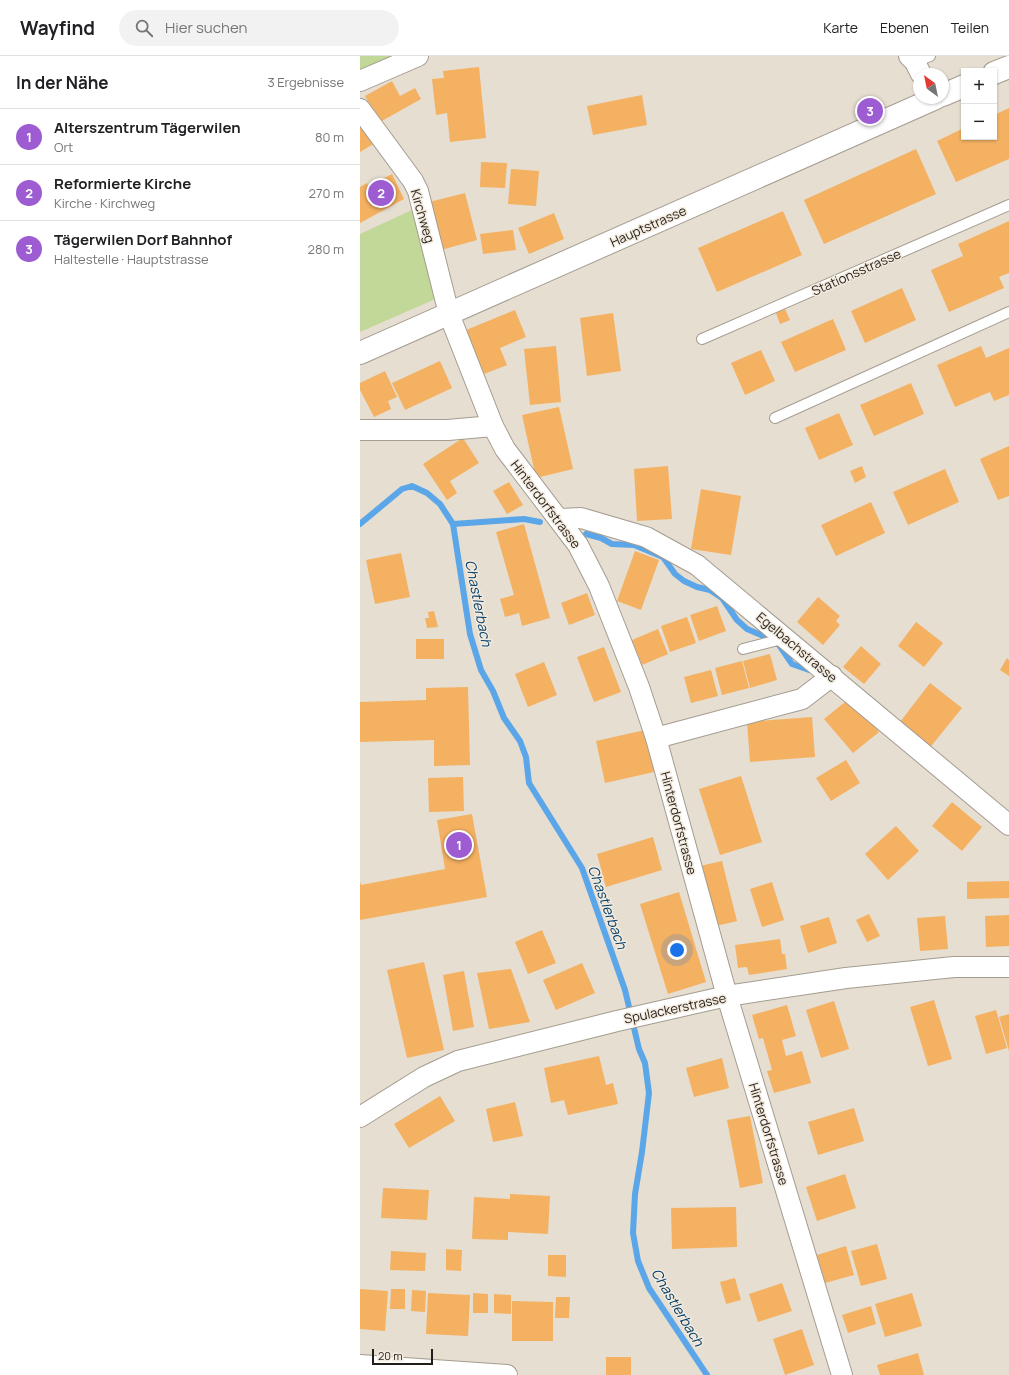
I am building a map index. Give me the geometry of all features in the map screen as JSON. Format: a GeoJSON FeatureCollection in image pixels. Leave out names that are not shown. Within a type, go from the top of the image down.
{"type":"FeatureCollection","features":[{"type":"Feature","properties":{"kind":"street"},"geometry":{"type":"LineString","coordinates":[[360,81],[418,56]]}},
{"type":"Feature","properties":{"kind":"street"},"geometry":{"type":"LineString","coordinates":[[997,72],[1009,67]]}},
{"type":"Feature","properties":{"kind":"street","name":"Hauptstrasse"},"geometry":{"type":"LineString","coordinates":[[949,92],[961,87]]}},
{"type":"Feature","properties":{"kind":"street","name":"Hauptstrasse"},"geometry":{"type":"LineString","coordinates":[[360,353],[922,104]]}},
{"type":"Feature","properties":{"kind":"street","name":"Kirchweg"},"geometry":{"type":"LineString","coordinates":[[360,109],[413,180],[418,191],[449,314],[493,426]]}},
{"type":"Feature","properties":{"kind":"street"},"geometry":{"type":"LineString","coordinates":[[360,430],[448,430],[493,426]]}},
{"type":"Feature","properties":{"kind":"street","name":"Hinterdorfstrasse"},"geometry":{"type":"LineString","coordinates":[[493,426],[505,449],[578,545],[599,586],[639,687],[656,738],[727,996],[842,1375]]}},
{"type":"Feature","properties":{"kind":"street","name":"Egelbachstrasse"},"geometry":{"type":"LineString","coordinates":[[560,520],[581,518],[646,537],[697,565],[783,639],[832,676],[1009,826]]}},
{"type":"Feature","properties":{"kind":"street"},"geometry":{"type":"LineString","coordinates":[[656,738],[802,699],[832,676]]}},
{"type":"Feature","properties":{"kind":"street","name":"Spulackerstrasse"},"geometry":{"type":"LineString","coordinates":[[360,1117],[424,1077],[458,1061],[618,1021],[727,996],[846,978],[954,967],[1009,967]]}},
{"type":"Feature","properties":{"kind":"street"},"geometry":{"type":"LineString","coordinates":[[360,1365],[507,1375]]}},
{"type":"Feature","properties":{"kind":"lane","name":"Stationsstrasse"},"geometry":{"type":"LineString","coordinates":[[702,339],[1009,205]]}},
{"type":"Feature","properties":{"kind":"lane"},"geometry":{"type":"LineString","coordinates":[[775,418],[1009,312]]}},
{"type":"Feature","properties":{"kind":"lane"},"geometry":{"type":"LineString","coordinates":[[744,650],[783,639]]}},
{"type":"Feature","properties":{"kind":"green space"},"geometry":{"type":"Polygon","coordinates":[[[360,56],[410,56],[360,74],[360,56]]]}},
{"type":"Feature","properties":{"kind":"green space"},"geometry":{"type":"Polygon","coordinates":[[[414,209],[440,297],[360,332],[360,234],[414,209]]]}},
{"type":"Feature","properties":{"kind":"building"},"geometry":{"type":"Polygon","coordinates":[[[479,67],[486,138],[450,142],[447,113],[436,115],[432,79],[444,78],[443,71],[479,67]]]}},
{"type":"Feature","properties":{"kind":"building"},"geometry":{"type":"Polygon","coordinates":[[[392,81],[400,96],[415,88],[421,99],[380,122],[365,96],[392,81]]]}},
{"type":"Feature","properties":{"kind":"building"},"geometry":{"type":"Polygon","coordinates":[[[642,95],[647,125],[593,135],[587,106],[642,95]]]}},
{"type":"Feature","properties":{"kind":"building"},"geometry":{"type":"Polygon","coordinates":[[[1009,108],[1009,159],[956,182],[937,141],[961,129],[961,140],[997,140],[997,114],[1009,108]]]}},
{"type":"Feature","properties":{"kind":"building"},"geometry":{"type":"Polygon","coordinates":[[[360,114],[377,142],[360,152],[360,114]]]}},
{"type":"Feature","properties":{"kind":"building"},"geometry":{"type":"Polygon","coordinates":[[[916,149],[936,194],[824,244],[804,200],[916,149]]]}},
{"type":"Feature","properties":{"kind":"building"},"geometry":{"type":"Polygon","coordinates":[[[481,162],[507,163],[505,188],[480,187],[481,162]]]}},
{"type":"Feature","properties":{"kind":"building"},"geometry":{"type":"Polygon","coordinates":[[[511,169],[539,171],[536,206],[508,204],[511,169]]]}},
{"type":"Feature","properties":{"kind":"building"},"geometry":{"type":"Polygon","coordinates":[[[392,174],[404,199],[360,223],[360,187],[367,183],[368,186],[392,174]]]}},
{"type":"Feature","properties":{"kind":"building"},"geometry":{"type":"Polygon","coordinates":[[[465,193],[477,240],[441,250],[429,202],[465,193]]]}},
{"type":"Feature","properties":{"kind":"building"},"geometry":{"type":"Polygon","coordinates":[[[783,211],[802,255],[717,292],[698,248],[783,211]]]}},
{"type":"Feature","properties":{"kind":"building"},"geometry":{"type":"Polygon","coordinates":[[[554,213],[564,239],[529,254],[518,228],[554,213]]]}},
{"type":"Feature","properties":{"kind":"building"},"geometry":{"type":"Polygon","coordinates":[[[1009,221],[1009,273],[999,277],[1004,288],[949,312],[931,270],[963,256],[958,244],[1009,221]]]}},
{"type":"Feature","properties":{"kind":"building"},"geometry":{"type":"Polygon","coordinates":[[[513,230],[516,250],[483,254],[480,234],[513,230]]]}},
{"type":"Feature","properties":{"kind":"building"},"geometry":{"type":"Polygon","coordinates":[[[902,288],[916,320],[865,343],[851,311],[902,288]]]}},
{"type":"Feature","properties":{"kind":"building"},"geometry":{"type":"Polygon","coordinates":[[[785,309],[790,320],[780,324],[776,313],[785,309]]]}},
{"type":"Feature","properties":{"kind":"building"},"geometry":{"type":"Polygon","coordinates":[[[515,310],[526,337],[500,348],[507,365],[484,374],[466,330],[515,310]]]}},
{"type":"Feature","properties":{"kind":"building"},"geometry":{"type":"Polygon","coordinates":[[[613,313],[621,371],[587,376],[580,318],[613,313]]]}},
{"type":"Feature","properties":{"kind":"building"},"geometry":{"type":"Polygon","coordinates":[[[833,319],[846,350],[795,372],[781,342],[833,319]]]}},
{"type":"Feature","properties":{"kind":"building"},"geometry":{"type":"Polygon","coordinates":[[[556,346],[561,402],[530,405],[524,349],[556,346]]]}},
{"type":"Feature","properties":{"kind":"building"},"geometry":{"type":"Polygon","coordinates":[[[981,346],[986,358],[1009,348],[1009,395],[994,401],[990,392],[955,407],[937,365],[981,346]]]}},
{"type":"Feature","properties":{"kind":"building"},"geometry":{"type":"Polygon","coordinates":[[[761,350],[775,381],[745,395],[731,363],[761,350]]]}},
{"type":"Feature","properties":{"kind":"building"},"geometry":{"type":"Polygon","coordinates":[[[440,361],[452,388],[405,410],[392,383],[440,361]]]}},
{"type":"Feature","properties":{"kind":"building"},"geometry":{"type":"Polygon","coordinates":[[[385,371],[397,397],[388,401],[391,409],[374,417],[360,390],[360,383],[385,371]]]}},
{"type":"Feature","properties":{"kind":"building"},"geometry":{"type":"Polygon","coordinates":[[[911,383],[924,414],[874,436],[860,405],[911,383]]]}},
{"type":"Feature","properties":{"kind":"building"},"geometry":{"type":"Polygon","coordinates":[[[559,407],[573,469],[536,478],[522,415],[559,407]]]}},
{"type":"Feature","properties":{"kind":"building"},"geometry":{"type":"Polygon","coordinates":[[[839,413],[853,445],[819,460],[805,428],[839,413]]]}},
{"type":"Feature","properties":{"kind":"building"},"geometry":{"type":"Polygon","coordinates":[[[463,438],[479,463],[450,481],[457,493],[447,500],[423,464],[463,438]]]}},
{"type":"Feature","properties":{"kind":"building"},"geometry":{"type":"Polygon","coordinates":[[[1009,446],[1009,496],[998,500],[980,459],[1009,446]]]}},
{"type":"Feature","properties":{"kind":"building"},"geometry":{"type":"Polygon","coordinates":[[[668,466],[672,519],[637,521],[634,469],[668,466]]]}},
{"type":"Feature","properties":{"kind":"building"},"geometry":{"type":"Polygon","coordinates":[[[862,466],[866,477],[855,483],[850,471],[862,466]]]}},
{"type":"Feature","properties":{"kind":"building"},"geometry":{"type":"Polygon","coordinates":[[[945,469],[959,502],[908,525],[893,492],[945,469]]]}},
{"type":"Feature","properties":{"kind":"building"},"geometry":{"type":"Polygon","coordinates":[[[509,482],[523,505],[507,514],[493,491],[509,482]]]}},
{"type":"Feature","properties":{"kind":"building"},"geometry":{"type":"Polygon","coordinates":[[[701,489],[741,496],[731,555],[691,549],[701,489]]]}},
{"type":"Feature","properties":{"kind":"building"},"geometry":{"type":"Polygon","coordinates":[[[871,502],[885,533],[836,556],[821,525],[871,502]]]}},
{"type":"Feature","properties":{"kind":"building"},"geometry":{"type":"Polygon","coordinates":[[[524,524],[550,618],[522,626],[519,613],[505,617],[500,599],[514,595],[496,532],[524,524]]]}},
{"type":"Feature","properties":{"kind":"building"},"geometry":{"type":"Polygon","coordinates":[[[635,551],[659,560],[641,610],[617,601],[635,551]]]}},
{"type":"Feature","properties":{"kind":"building"},"geometry":{"type":"Polygon","coordinates":[[[401,553],[410,597],[375,604],[366,560],[401,553]]]}},
{"type":"Feature","properties":{"kind":"building"},"geometry":{"type":"Polygon","coordinates":[[[587,593],[595,615],[569,625],[561,603],[587,593]]]}},
{"type":"Feature","properties":{"kind":"building"},"geometry":{"type":"Polygon","coordinates":[[[818,597],[840,616],[836,621],[840,625],[823,645],[797,622],[818,597]]]}},
{"type":"Feature","properties":{"kind":"building"},"geometry":{"type":"Polygon","coordinates":[[[717,606],[726,631],[699,641],[690,615],[717,606]]]}},
{"type":"Feature","properties":{"kind":"building"},"geometry":{"type":"Polygon","coordinates":[[[434,611],[438,627],[427,628],[425,618],[429,618],[428,612],[434,611]]]}},
{"type":"Feature","properties":{"kind":"building"},"geometry":{"type":"Polygon","coordinates":[[[687,617],[696,643],[670,652],[661,626],[687,617]]]}},
{"type":"Feature","properties":{"kind":"building"},"geometry":{"type":"Polygon","coordinates":[[[916,622],[943,643],[924,667],[898,646],[916,622]]]}},
{"type":"Feature","properties":{"kind":"building"},"geometry":{"type":"Polygon","coordinates":[[[658,629],[668,654],[642,665],[632,640],[658,629]]]}},
{"type":"Feature","properties":{"kind":"building"},"geometry":{"type":"Polygon","coordinates":[[[416,639],[444,639],[444,659],[416,659],[416,639]]]}},
{"type":"Feature","properties":{"kind":"building"},"geometry":{"type":"Polygon","coordinates":[[[861,646],[881,664],[864,684],[843,667],[861,646]]]}},
{"type":"Feature","properties":{"kind":"building"},"geometry":{"type":"Polygon","coordinates":[[[604,647],[621,692],[594,702],[577,657],[604,647]]]}},
{"type":"Feature","properties":{"kind":"building"},"geometry":{"type":"Polygon","coordinates":[[[770,654],[777,680],[750,688],[743,661],[770,654]]]}},
{"type":"Feature","properties":{"kind":"building"},"geometry":{"type":"Polygon","coordinates":[[[1007,658],[1009,660],[1009,676],[1000,670],[1007,658]]]}},
{"type":"Feature","properties":{"kind":"building"},"geometry":{"type":"Polygon","coordinates":[[[742,661],[749,688],[722,695],[715,668],[742,661]]]}},
{"type":"Feature","properties":{"kind":"building"},"geometry":{"type":"Polygon","coordinates":[[[544,662],[557,695],[528,707],[515,674],[544,662]]]}},
{"type":"Feature","properties":{"kind":"building"},"geometry":{"type":"Polygon","coordinates":[[[711,670],[718,696],[691,703],[684,677],[711,670]]]}},
{"type":"Feature","properties":{"kind":"building"},"geometry":{"type":"Polygon","coordinates":[[[930,683],[962,708],[928,750],[897,726],[930,683]]]}},
{"type":"Feature","properties":{"kind":"building"},"geometry":{"type":"Polygon","coordinates":[[[468,687],[470,765],[434,766],[434,740],[360,742],[360,702],[426,700],[426,688],[468,687]]]}},
{"type":"Feature","properties":{"kind":"building"},"geometry":{"type":"Polygon","coordinates":[[[850,698],[879,732],[853,753],[824,719],[850,698]]]}},
{"type":"Feature","properties":{"kind":"building"},"geometry":{"type":"Polygon","coordinates":[[[812,717],[815,757],[750,762],[747,722],[812,717]]]}},
{"type":"Feature","properties":{"kind":"building"},"geometry":{"type":"Polygon","coordinates":[[[645,730],[654,772],[605,783],[596,741],[645,730]]]}},
{"type":"Feature","properties":{"kind":"building"},"geometry":{"type":"Polygon","coordinates":[[[846,760],[860,783],[831,801],[816,778],[846,760]]]}},
{"type":"Feature","properties":{"kind":"building"},"geometry":{"type":"Polygon","coordinates":[[[741,776],[762,842],[720,855],[699,789],[741,776]]]}},
{"type":"Feature","properties":{"kind":"building"},"geometry":{"type":"Polygon","coordinates":[[[463,777],[464,811],[429,812],[428,778],[463,777]]]}},
{"type":"Feature","properties":{"kind":"building"},"geometry":{"type":"Polygon","coordinates":[[[952,802],[982,827],[962,851],[932,826],[952,802]]]}},
{"type":"Feature","properties":{"kind":"building"},"geometry":{"type":"Polygon","coordinates":[[[472,814],[487,897],[360,920],[360,881],[361,885],[445,869],[437,820],[472,814]]]}},
{"type":"Feature","properties":{"kind":"building"},"geometry":{"type":"Polygon","coordinates":[[[896,826],[919,851],[888,880],[865,854],[896,826]]]}},
{"type":"Feature","properties":{"kind":"building"},"geometry":{"type":"Polygon","coordinates":[[[653,837],[662,870],[606,887],[597,854],[653,837]]]}},
{"type":"Feature","properties":{"kind":"building"},"geometry":{"type":"Polygon","coordinates":[[[722,861],[737,921],[716,926],[700,866],[722,861]]]}},
{"type":"Feature","properties":{"kind":"building"},"geometry":{"type":"Polygon","coordinates":[[[1009,881],[1009,898],[967,899],[967,882],[1009,881]]]}},
{"type":"Feature","properties":{"kind":"building"},"geometry":{"type":"Polygon","coordinates":[[[772,882],[784,920],[762,927],[750,889],[772,882]]]}},
{"type":"Feature","properties":{"kind":"building"},"geometry":{"type":"Polygon","coordinates":[[[679,892],[706,982],[668,994],[640,904],[679,892]]]}},
{"type":"Feature","properties":{"kind":"building"},"geometry":{"type":"Polygon","coordinates":[[[869,914],[880,936],[867,942],[856,920],[869,914]]]}},
{"type":"Feature","properties":{"kind":"building"},"geometry":{"type":"Polygon","coordinates":[[[1009,915],[1009,946],[986,947],[985,916],[1009,915]]]}},
{"type":"Feature","properties":{"kind":"building"},"geometry":{"type":"Polygon","coordinates":[[[945,916],[948,949],[920,951],[917,918],[945,916]]]}},
{"type":"Feature","properties":{"kind":"building"},"geometry":{"type":"Polygon","coordinates":[[[829,917],[837,943],[808,953],[800,926],[829,917]]]}},
{"type":"Feature","properties":{"kind":"building"},"geometry":{"type":"Polygon","coordinates":[[[542,930],[556,963],[528,974],[515,942],[542,930]]]}},
{"type":"Feature","properties":{"kind":"building"},"geometry":{"type":"Polygon","coordinates":[[[780,939],[782,954],[785,954],[787,969],[749,975],[747,967],[738,968],[735,945],[780,939]]]}},
{"type":"Feature","properties":{"kind":"building"},"geometry":{"type":"Polygon","coordinates":[[[424,962],[444,1050],[407,1058],[387,970],[424,962]]]}},
{"type":"Feature","properties":{"kind":"building"},"geometry":{"type":"Polygon","coordinates":[[[582,963],[595,993],[556,1010],[543,980],[582,963]]]}},
{"type":"Feature","properties":{"kind":"building"},"geometry":{"type":"Polygon","coordinates":[[[511,969],[530,1022],[489,1029],[477,973],[511,969]]]}},
{"type":"Feature","properties":{"kind":"building"},"geometry":{"type":"Polygon","coordinates":[[[464,971],[474,1027],[453,1031],[443,975],[464,971]]]}},
{"type":"Feature","properties":{"kind":"building"},"geometry":{"type":"Polygon","coordinates":[[[934,1000],[952,1059],[928,1066],[910,1007],[934,1000]]]}},
{"type":"Feature","properties":{"kind":"building"},"geometry":{"type":"Polygon","coordinates":[[[834,1001],[849,1049],[821,1058],[806,1010],[834,1001]]]}},
{"type":"Feature","properties":{"kind":"building"},"geometry":{"type":"Polygon","coordinates":[[[787,1005],[796,1036],[782,1040],[786,1056],[802,1051],[811,1083],[774,1093],[767,1071],[772,1070],[763,1038],[759,1039],[752,1015],[787,1005]]]}},
{"type":"Feature","properties":{"kind":"building"},"geometry":{"type":"Polygon","coordinates":[[[996,1010],[1007,1048],[986,1054],[975,1016],[996,1010]]]}},
{"type":"Feature","properties":{"kind":"building"},"geometry":{"type":"Polygon","coordinates":[[[1009,1014],[1009,1051],[999,1017],[1009,1014]]]}},
{"type":"Feature","properties":{"kind":"building"},"geometry":{"type":"Polygon","coordinates":[[[599,1056],[606,1085],[613,1083],[618,1104],[568,1115],[564,1100],[551,1103],[544,1068],[599,1056]]]}},
{"type":"Feature","properties":{"kind":"building"},"geometry":{"type":"Polygon","coordinates":[[[722,1058],[729,1088],[694,1097],[686,1068],[722,1058]]]}},
{"type":"Feature","properties":{"kind":"building"},"geometry":{"type":"Polygon","coordinates":[[[440,1096],[455,1121],[409,1148],[394,1124],[440,1096]]]}},
{"type":"Feature","properties":{"kind":"building"},"geometry":{"type":"Polygon","coordinates":[[[515,1102],[523,1136],[493,1142],[486,1109],[515,1102]]]}},
{"type":"Feature","properties":{"kind":"building"},"geometry":{"type":"Polygon","coordinates":[[[854,1108],[864,1141],[818,1155],[808,1122],[854,1108]]]}},
{"type":"Feature","properties":{"kind":"building"},"geometry":{"type":"Polygon","coordinates":[[[750,1116],[763,1183],[740,1188],[727,1120],[750,1116]]]}},
{"type":"Feature","properties":{"kind":"building"},"geometry":{"type":"Polygon","coordinates":[[[845,1174],[856,1208],[817,1221],[806,1187],[845,1174]]]}},
{"type":"Feature","properties":{"kind":"building"},"geometry":{"type":"Polygon","coordinates":[[[383,1188],[429,1190],[427,1220],[381,1218],[383,1188]]]}},
{"type":"Feature","properties":{"kind":"building"},"geometry":{"type":"Polygon","coordinates":[[[510,1194],[550,1196],[548,1234],[508,1232],[508,1240],[472,1239],[474,1197],[510,1199],[510,1194]]]}},
{"type":"Feature","properties":{"kind":"building"},"geometry":{"type":"Polygon","coordinates":[[[736,1207],[737,1247],[672,1249],[671,1208],[736,1207]]]}},
{"type":"Feature","properties":{"kind":"building"},"geometry":{"type":"Polygon","coordinates":[[[877,1244],[887,1279],[861,1286],[851,1251],[877,1244]]]}},
{"type":"Feature","properties":{"kind":"building"},"geometry":{"type":"Polygon","coordinates":[[[846,1246],[854,1275],[825,1283],[817,1255],[846,1246]]]}},
{"type":"Feature","properties":{"kind":"building"},"geometry":{"type":"Polygon","coordinates":[[[446,1249],[462,1250],[461,1271],[446,1270],[446,1249]]]}},
{"type":"Feature","properties":{"kind":"building"},"geometry":{"type":"Polygon","coordinates":[[[391,1251],[426,1253],[425,1271],[390,1270],[391,1251]]]}},
{"type":"Feature","properties":{"kind":"building"},"geometry":{"type":"Polygon","coordinates":[[[548,1255],[566,1255],[566,1277],[548,1276],[548,1255]]]}},
{"type":"Feature","properties":{"kind":"building"},"geometry":{"type":"Polygon","coordinates":[[[735,1278],[741,1300],[726,1304],[720,1282],[735,1278]]]}},
{"type":"Feature","properties":{"kind":"building"},"geometry":{"type":"Polygon","coordinates":[[[782,1283],[792,1311],[758,1322],[749,1294],[782,1283]]]}},
{"type":"Feature","properties":{"kind":"building"},"geometry":{"type":"Polygon","coordinates":[[[360,1289],[388,1291],[385,1331],[360,1329],[360,1289]]]}},
{"type":"Feature","properties":{"kind":"building"},"geometry":{"type":"Polygon","coordinates":[[[391,1289],[405,1289],[405,1309],[390,1309],[391,1289]]]}},
{"type":"Feature","properties":{"kind":"building"},"geometry":{"type":"Polygon","coordinates":[[[412,1290],[426,1291],[425,1312],[411,1311],[412,1290]]]}},
{"type":"Feature","properties":{"kind":"building"},"geometry":{"type":"Polygon","coordinates":[[[428,1293],[470,1295],[468,1336],[426,1334],[428,1293]]]}},
{"type":"Feature","properties":{"kind":"building"},"geometry":{"type":"Polygon","coordinates":[[[473,1293],[488,1294],[488,1313],[473,1313],[473,1293]]]}},
{"type":"Feature","properties":{"kind":"building"},"geometry":{"type":"Polygon","coordinates":[[[912,1293],[922,1326],[885,1337],[875,1304],[912,1293]]]}},
{"type":"Feature","properties":{"kind":"building"},"geometry":{"type":"Polygon","coordinates":[[[494,1294],[511,1295],[511,1314],[494,1313],[494,1294]]]}},
{"type":"Feature","properties":{"kind":"building"},"geometry":{"type":"Polygon","coordinates":[[[556,1297],[570,1297],[569,1318],[555,1318],[556,1297]]]}},
{"type":"Feature","properties":{"kind":"building"},"geometry":{"type":"Polygon","coordinates":[[[512,1301],[553,1302],[553,1341],[512,1341],[512,1301]]]}},
{"type":"Feature","properties":{"kind":"building"},"geometry":{"type":"Polygon","coordinates":[[[871,1306],[876,1324],[848,1333],[842,1315],[871,1306]]]}},
{"type":"Feature","properties":{"kind":"building"},"geometry":{"type":"Polygon","coordinates":[[[802,1329],[814,1365],[785,1375],[773,1339],[802,1329]]]}},
{"type":"Feature","properties":{"kind":"building"},"geometry":{"type":"Polygon","coordinates":[[[918,1353],[924,1375],[880,1375],[877,1365],[918,1353]]]}},
{"type":"Feature","properties":{"kind":"building"},"geometry":{"type":"Polygon","coordinates":[[[606,1357],[631,1357],[631,1375],[606,1375],[606,1357]]]}},
{"type":"Feature","properties":{"kind":"waterway","name":"Chastlerbach"},"geometry":{"type":"LineString","coordinates":[[360,524],[402,489],[412,486],[427,493],[440,504],[453,524],[470,634],[481,670],[493,691],[504,718],[520,741],[526,757],[529,783],[582,868],[625,990],[639,1049],[645,1063],[649,1093],[635,1194],[633,1233],[638,1261],[649,1288],[707,1375]]}},
{"type":"Feature","properties":{"kind":"waterway"},"geometry":{"type":"LineString","coordinates":[[453,524],[524,519],[540,522]]}},
{"type":"Feature","properties":{"kind":"waterway"},"geometry":{"type":"LineString","coordinates":[[586,534],[601,538],[612,544],[634,545],[663,557],[675,574],[684,581],[697,587],[710,590],[722,598],[737,620],[747,629],[766,637],[779,645],[792,664],[809,670]]}},
{"type":"Feature","properties":{"kind":"place","name":"Tägerwilen Dorf Bahnhof"},"geometry":{"type":"Point","coordinates":[870,111]}},
{"type":"Feature","properties":{"kind":"place","name":"Reformierte Kirche"},"geometry":{"type":"Point","coordinates":[381,193]}},
{"type":"Feature","properties":{"kind":"place","name":"Alterszentrum Tägerwilen"},"geometry":{"type":"Point","coordinates":[459,845]}}]}
